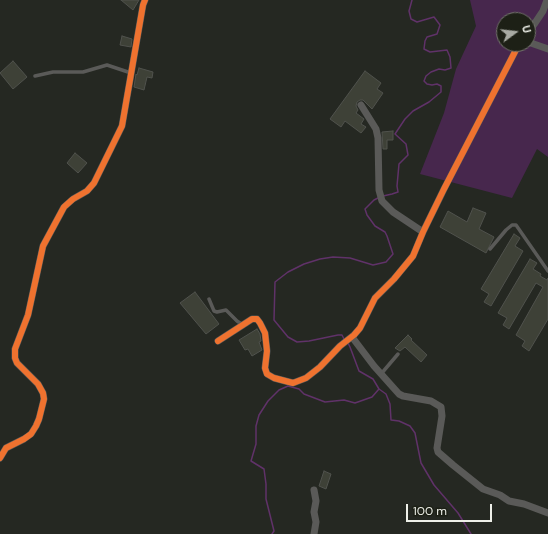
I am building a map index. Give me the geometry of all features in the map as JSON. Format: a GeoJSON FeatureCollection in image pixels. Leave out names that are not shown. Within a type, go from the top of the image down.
{"type":"FeatureCollection","features":[{"type":"Feature","properties":{"kind":"street"},"geometry":{"type":"LineString","coordinates":[[0,458],[6,448],[31,434],[40,419],[44,399],[41,388],[17,364],[15,349],[28,315],[41,250],[61,210],[73,199],[87,191],[98,176],[122,126],[145,0]]}},
{"type":"Feature","properties":{"kind":"street"},"geometry":{"type":"LineString","coordinates":[[536,23],[547,0]]}},
{"type":"Feature","properties":{"kind":"street"},"geometry":{"type":"LineString","coordinates":[[536,45],[548,49]]}},
{"type":"Feature","properties":{"kind":"street"},"geometry":{"type":"LineString","coordinates":[[218,341],[254,318],[260,323],[265,333],[267,344],[266,371],[270,376],[293,383],[306,378],[324,364],[340,346],[360,328],[375,298],[408,264],[515,52]]}},
{"type":"Feature","properties":{"kind":"street"},"geometry":{"type":"LineString","coordinates":[[361,105],[376,129],[378,138],[380,198],[393,212],[423,232]]}},
{"type":"Feature","properties":{"kind":"street"},"geometry":{"type":"LineString","coordinates":[[350,338],[390,385],[401,395],[431,401],[440,407],[442,416],[437,448],[438,452],[480,487],[500,495],[509,501],[548,512]]}},
{"type":"Feature","properties":{"kind":"street"},"geometry":{"type":"LineString","coordinates":[[314,490],[316,501],[314,512],[316,522],[314,534]]}},
{"type":"Feature","properties":{"kind":"lane"},"geometry":{"type":"LineString","coordinates":[[35,76],[54,72],[83,72],[106,65],[132,74]]}},
{"type":"Feature","properties":{"kind":"lane"},"geometry":{"type":"LineString","coordinates":[[490,249],[506,230],[512,225],[516,225],[548,271]]}},
{"type":"Feature","properties":{"kind":"lane"},"geometry":{"type":"LineString","coordinates":[[209,299],[214,311],[217,312],[226,310],[237,322],[243,325]]}},
{"type":"Feature","properties":{"kind":"lane"},"geometry":{"type":"LineString","coordinates":[[381,374],[398,354]]}},
{"type":"Feature","properties":{"kind":"shaded area"},"geometry":{"type":"Polygon","coordinates":[[[470,0],[548,0],[548,157],[537,149],[512,198],[420,174],[444,113],[456,69],[476,26],[470,0]]]}},
{"type":"Feature","properties":{"kind":"building"},"geometry":{"type":"Polygon","coordinates":[[[121,0],[139,0],[133,10],[121,0]]]}},
{"type":"Feature","properties":{"kind":"building"},"geometry":{"type":"Polygon","coordinates":[[[122,36],[132,39],[131,47],[120,45],[122,36]]]}},
{"type":"Feature","properties":{"kind":"building"},"geometry":{"type":"Polygon","coordinates":[[[13,61],[27,77],[13,89],[0,73],[13,61]]]}},
{"type":"Feature","properties":{"kind":"building"},"geometry":{"type":"Polygon","coordinates":[[[139,68],[153,72],[152,78],[147,77],[144,90],[134,87],[136,74],[137,75],[139,68]]]}},
{"type":"Feature","properties":{"kind":"building"},"geometry":{"type":"Polygon","coordinates":[[[365,71],[381,83],[377,89],[383,93],[372,109],[363,100],[357,102],[356,106],[358,110],[356,113],[364,119],[361,124],[366,127],[361,133],[345,121],[341,127],[330,119],[365,71]]]}},
{"type":"Feature","properties":{"kind":"building"},"geometry":{"type":"Polygon","coordinates":[[[393,131],[393,140],[387,140],[387,149],[383,149],[382,132],[393,131]]]}},
{"type":"Feature","properties":{"kind":"building"},"geometry":{"type":"Polygon","coordinates":[[[75,153],[87,163],[78,173],[67,163],[75,153]]]}},
{"type":"Feature","properties":{"kind":"building"},"geometry":{"type":"Polygon","coordinates":[[[473,208],[486,213],[479,229],[494,237],[486,253],[440,227],[448,211],[467,222],[473,208]]]}},
{"type":"Feature","properties":{"kind":"building"},"geometry":{"type":"Polygon","coordinates":[[[514,234],[520,238],[515,246],[523,251],[491,306],[484,302],[489,294],[481,289],[514,234]]]}},
{"type":"Feature","properties":{"kind":"building"},"geometry":{"type":"Polygon","coordinates":[[[530,259],[537,263],[533,269],[541,274],[540,276],[547,280],[548,278],[548,319],[529,351],[522,346],[525,341],[516,335],[543,287],[536,283],[509,329],[503,325],[507,318],[498,313],[530,259]]]}},
{"type":"Feature","properties":{"kind":"building"},"geometry":{"type":"Polygon","coordinates":[[[195,292],[219,324],[206,334],[180,303],[195,292]]]}},
{"type":"Feature","properties":{"kind":"building"},"geometry":{"type":"Polygon","coordinates":[[[257,329],[260,334],[261,341],[259,342],[262,350],[252,356],[248,349],[245,350],[239,340],[257,329]]]}},
{"type":"Feature","properties":{"kind":"building"},"geometry":{"type":"Polygon","coordinates":[[[408,335],[412,339],[411,340],[427,355],[421,362],[405,347],[400,351],[395,348],[408,335]]]}},
{"type":"Feature","properties":{"kind":"building"},"geometry":{"type":"Polygon","coordinates":[[[324,471],[331,474],[326,489],[319,486],[324,471]]]}},
{"type":"Feature","properties":{"kind":"waterway"},"geometry":{"type":"LineString","coordinates":[[383,196],[398,192],[397,186],[399,164],[408,155],[406,144],[395,134],[405,119],[413,111],[429,102],[441,92],[441,86],[437,84],[427,84],[424,81],[426,76],[439,69],[445,70],[451,68],[450,57],[447,50],[430,52],[424,49],[427,37],[437,34],[440,25],[434,17],[417,22],[411,19],[409,11],[412,0]]}},
{"type":"Feature","properties":{"kind":"waterway"},"geometry":{"type":"LineString","coordinates":[[344,339],[342,335],[338,335],[297,342],[288,337],[274,320],[275,282],[288,272],[304,264],[320,259],[333,257],[350,258],[373,265],[386,262],[393,254],[387,236],[385,232],[375,226],[367,215],[365,209],[374,200],[380,197]]}},
{"type":"Feature","properties":{"kind":"waterway"},"geometry":{"type":"LineString","coordinates":[[348,343],[359,371],[373,379],[379,389]]}},
{"type":"Feature","properties":{"kind":"waterway"},"geometry":{"type":"LineString","coordinates":[[272,534],[274,531],[266,499],[264,469],[251,461],[256,444],[256,426],[259,415],[268,401],[279,390],[288,386],[299,389],[304,394],[325,402],[344,400],[355,403],[372,397],[379,389],[386,394],[390,404],[391,420],[399,421],[410,426],[415,433],[421,463],[434,485],[458,513],[471,534]]}},
{"type":"Feature","properties":{"kind":"cycle path"},"geometry":{"type":"LineString","coordinates":[[0,458],[6,448],[31,434],[39,419],[44,399],[43,393],[38,384],[17,363],[15,358],[15,349],[28,315],[43,246],[64,207],[73,199],[87,191],[94,183],[122,126],[145,0]]}},
{"type":"Feature","properties":{"kind":"cycle path"},"geometry":{"type":"LineString","coordinates":[[218,341],[252,319],[257,319],[265,333],[267,351],[265,368],[267,374],[274,378],[293,383],[306,378],[320,367],[340,346],[354,335],[360,328],[375,298],[394,279],[413,256],[444,189],[515,52]]}}]}
